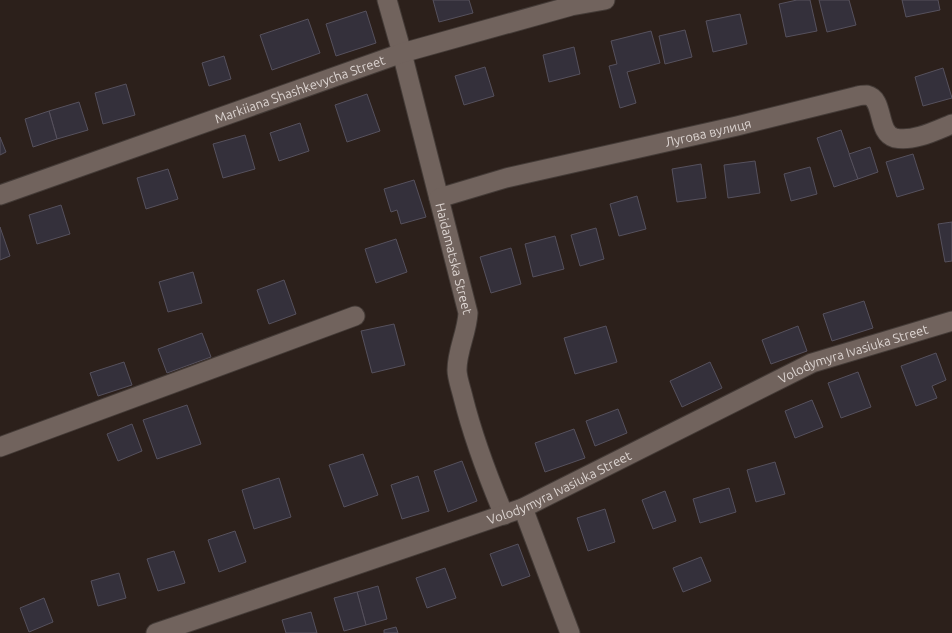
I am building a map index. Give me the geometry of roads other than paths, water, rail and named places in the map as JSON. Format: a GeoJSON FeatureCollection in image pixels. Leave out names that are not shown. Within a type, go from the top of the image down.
{"type":"FeatureCollection","features":[{"type":"Feature","properties":{"kind":"street","name":"Haidamatska Street"},"geometry":{"type":"LineString","coordinates":[[387,0],[402,53],[468,313],[468,322],[458,357],[457,371],[464,403],[477,444],[504,515]]}},
{"type":"Feature","properties":{"kind":"street","name":"Markiiana Shashkevycha Street"},"geometry":{"type":"LineString","coordinates":[[0,195],[402,53],[571,6],[605,0]]}},
{"type":"Feature","properties":{"kind":"street","name":"Лугова вулиця"},"geometry":{"type":"LineString","coordinates":[[439,198],[506,178],[737,126],[858,96],[867,95],[874,100],[885,130],[888,135],[894,138],[905,139],[924,135],[952,124]]}},
{"type":"Feature","properties":{"kind":"street"},"geometry":{"type":"LineString","coordinates":[[0,447],[355,316]]}},
{"type":"Feature","properties":{"kind":"street","name":"Volodymyra Ivasiuka Street"},"geometry":{"type":"LineString","coordinates":[[156,633],[523,508],[812,363],[952,321]]}},
{"type":"Feature","properties":{"kind":"street"},"geometry":{"type":"LineString","coordinates":[[523,508],[570,633]]}}]}
